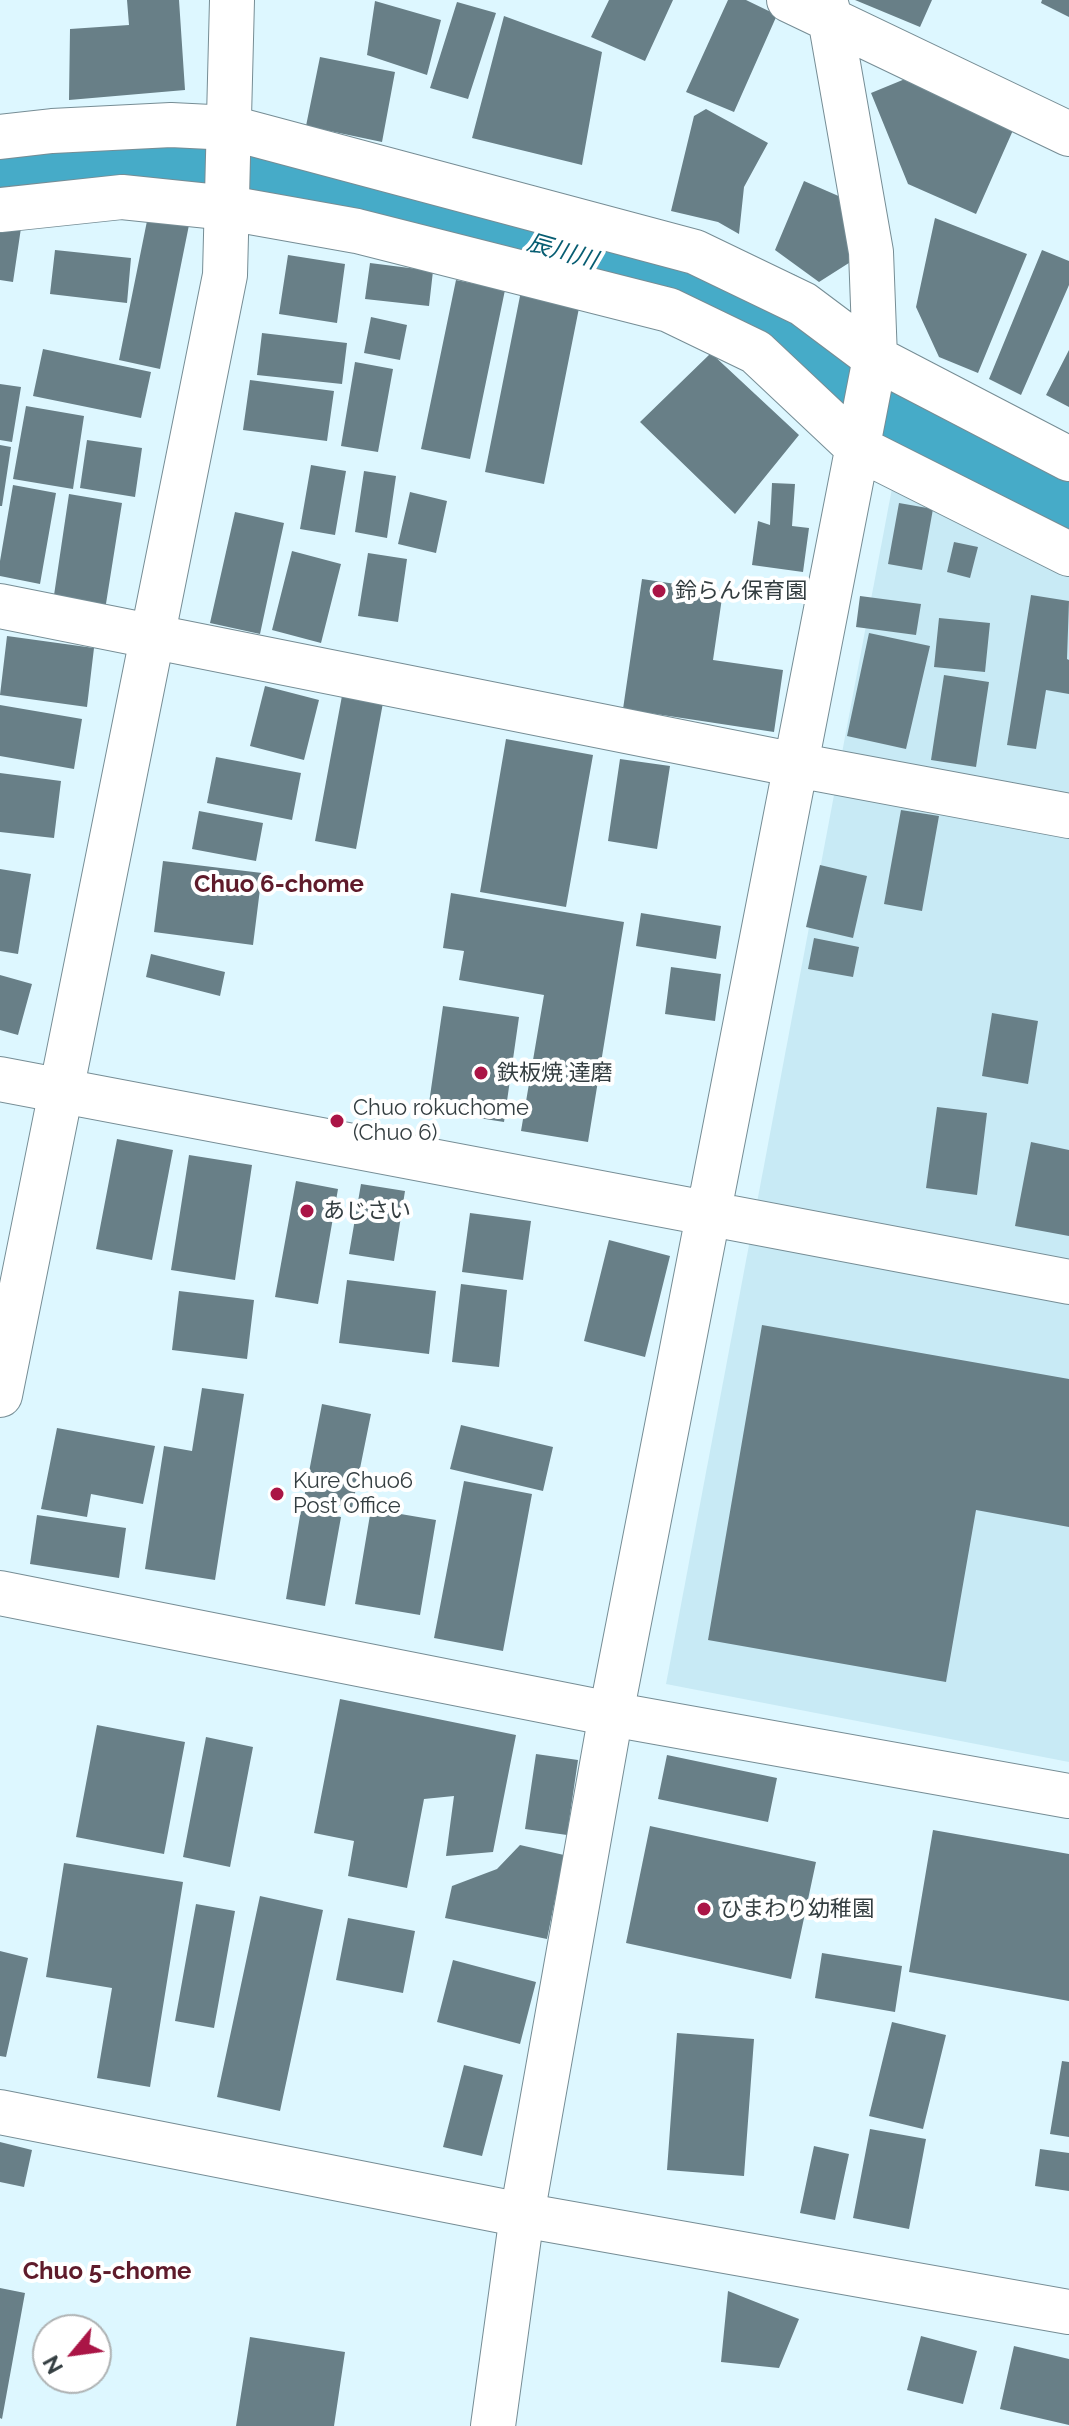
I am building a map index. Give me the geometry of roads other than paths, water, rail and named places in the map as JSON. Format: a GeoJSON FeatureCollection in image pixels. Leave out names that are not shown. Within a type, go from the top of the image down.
{"type":"FeatureCollection","features":[{"type":"Feature","properties":{"kind":"street"},"geometry":{"type":"LineString","coordinates":[[0,1395],[225,275],[232,0]]}},
{"type":"Feature","properties":{"kind":"street"},"geometry":{"type":"LineString","coordinates":[[789,0],[827,9],[1069,134]]}},
{"type":"Feature","properties":{"kind":"street"},"geometry":{"type":"LineString","coordinates":[[493,2426],[522,2215],[611,1714],[875,358],[871,252],[827,9]]}},
{"type":"Feature","properties":{"kind":"street"},"geometry":{"type":"LineString","coordinates":[[0,137],[156,126],[231,128],[695,252],[803,304],[875,358],[1069,459]]}},
{"type":"Feature","properties":{"kind":"street"},"geometry":{"type":"LineString","coordinates":[[0,210],[122,197],[228,208],[357,231],[669,310],[756,352],[858,448],[1069,554]]}},
{"type":"Feature","properties":{"kind":"street"},"geometry":{"type":"LineString","coordinates":[[0,606],[796,765],[1069,816]]}},
{"type":"Feature","properties":{"kind":"street"},"geometry":{"type":"LineString","coordinates":[[0,1079],[1069,1282]]}},
{"type":"Feature","properties":{"kind":"street"},"geometry":{"type":"LineString","coordinates":[[0,1593],[611,1714],[1069,1796]]}},
{"type":"Feature","properties":{"kind":"street"},"geometry":{"type":"LineString","coordinates":[[0,2112],[522,2215],[1069,2312]]}},
{"type":"Feature","properties":{"kind":"waterway","name":"辰川川"},"geometry":{"type":"LineString","coordinates":[[0,182],[107,173],[412,203],[495,226],[510,237],[777,313],[855,365],[927,424],[1069,504]]}},
{"type":"Feature","properties":{"kind":"place","name":"鈴らん保育園"},"geometry":{"type":"Point","coordinates":[659,591]}},
{"type":"Feature","properties":{"kind":"place","name":"鉄板焼 達磨"},"geometry":{"type":"Point","coordinates":[481,1073]}},
{"type":"Feature","properties":{"kind":"place","name":"Chuo rokuchome (Chuo 6)"},"geometry":{"type":"Point","coordinates":[337,1121]}},
{"type":"Feature","properties":{"kind":"place","name":"あじさい"},"geometry":{"type":"Point","coordinates":[307,1211]}},
{"type":"Feature","properties":{"kind":"place","name":"Kure Chuo6 Post Office"},"geometry":{"type":"Point","coordinates":[277,1494]}},
{"type":"Feature","properties":{"kind":"place","name":"ひまわり幼稚園"},"geometry":{"type":"Point","coordinates":[704,1909]}},
{"type":"Feature","properties":{"kind":"district","name":"Chuo 6-chome"},"geometry":{"type":"Point","coordinates":[279,885]}},
{"type":"Feature","properties":{"kind":"district","name":"Chuo 5-chome"},"geometry":{"type":"Point","coordinates":[107,2272]}}]}
